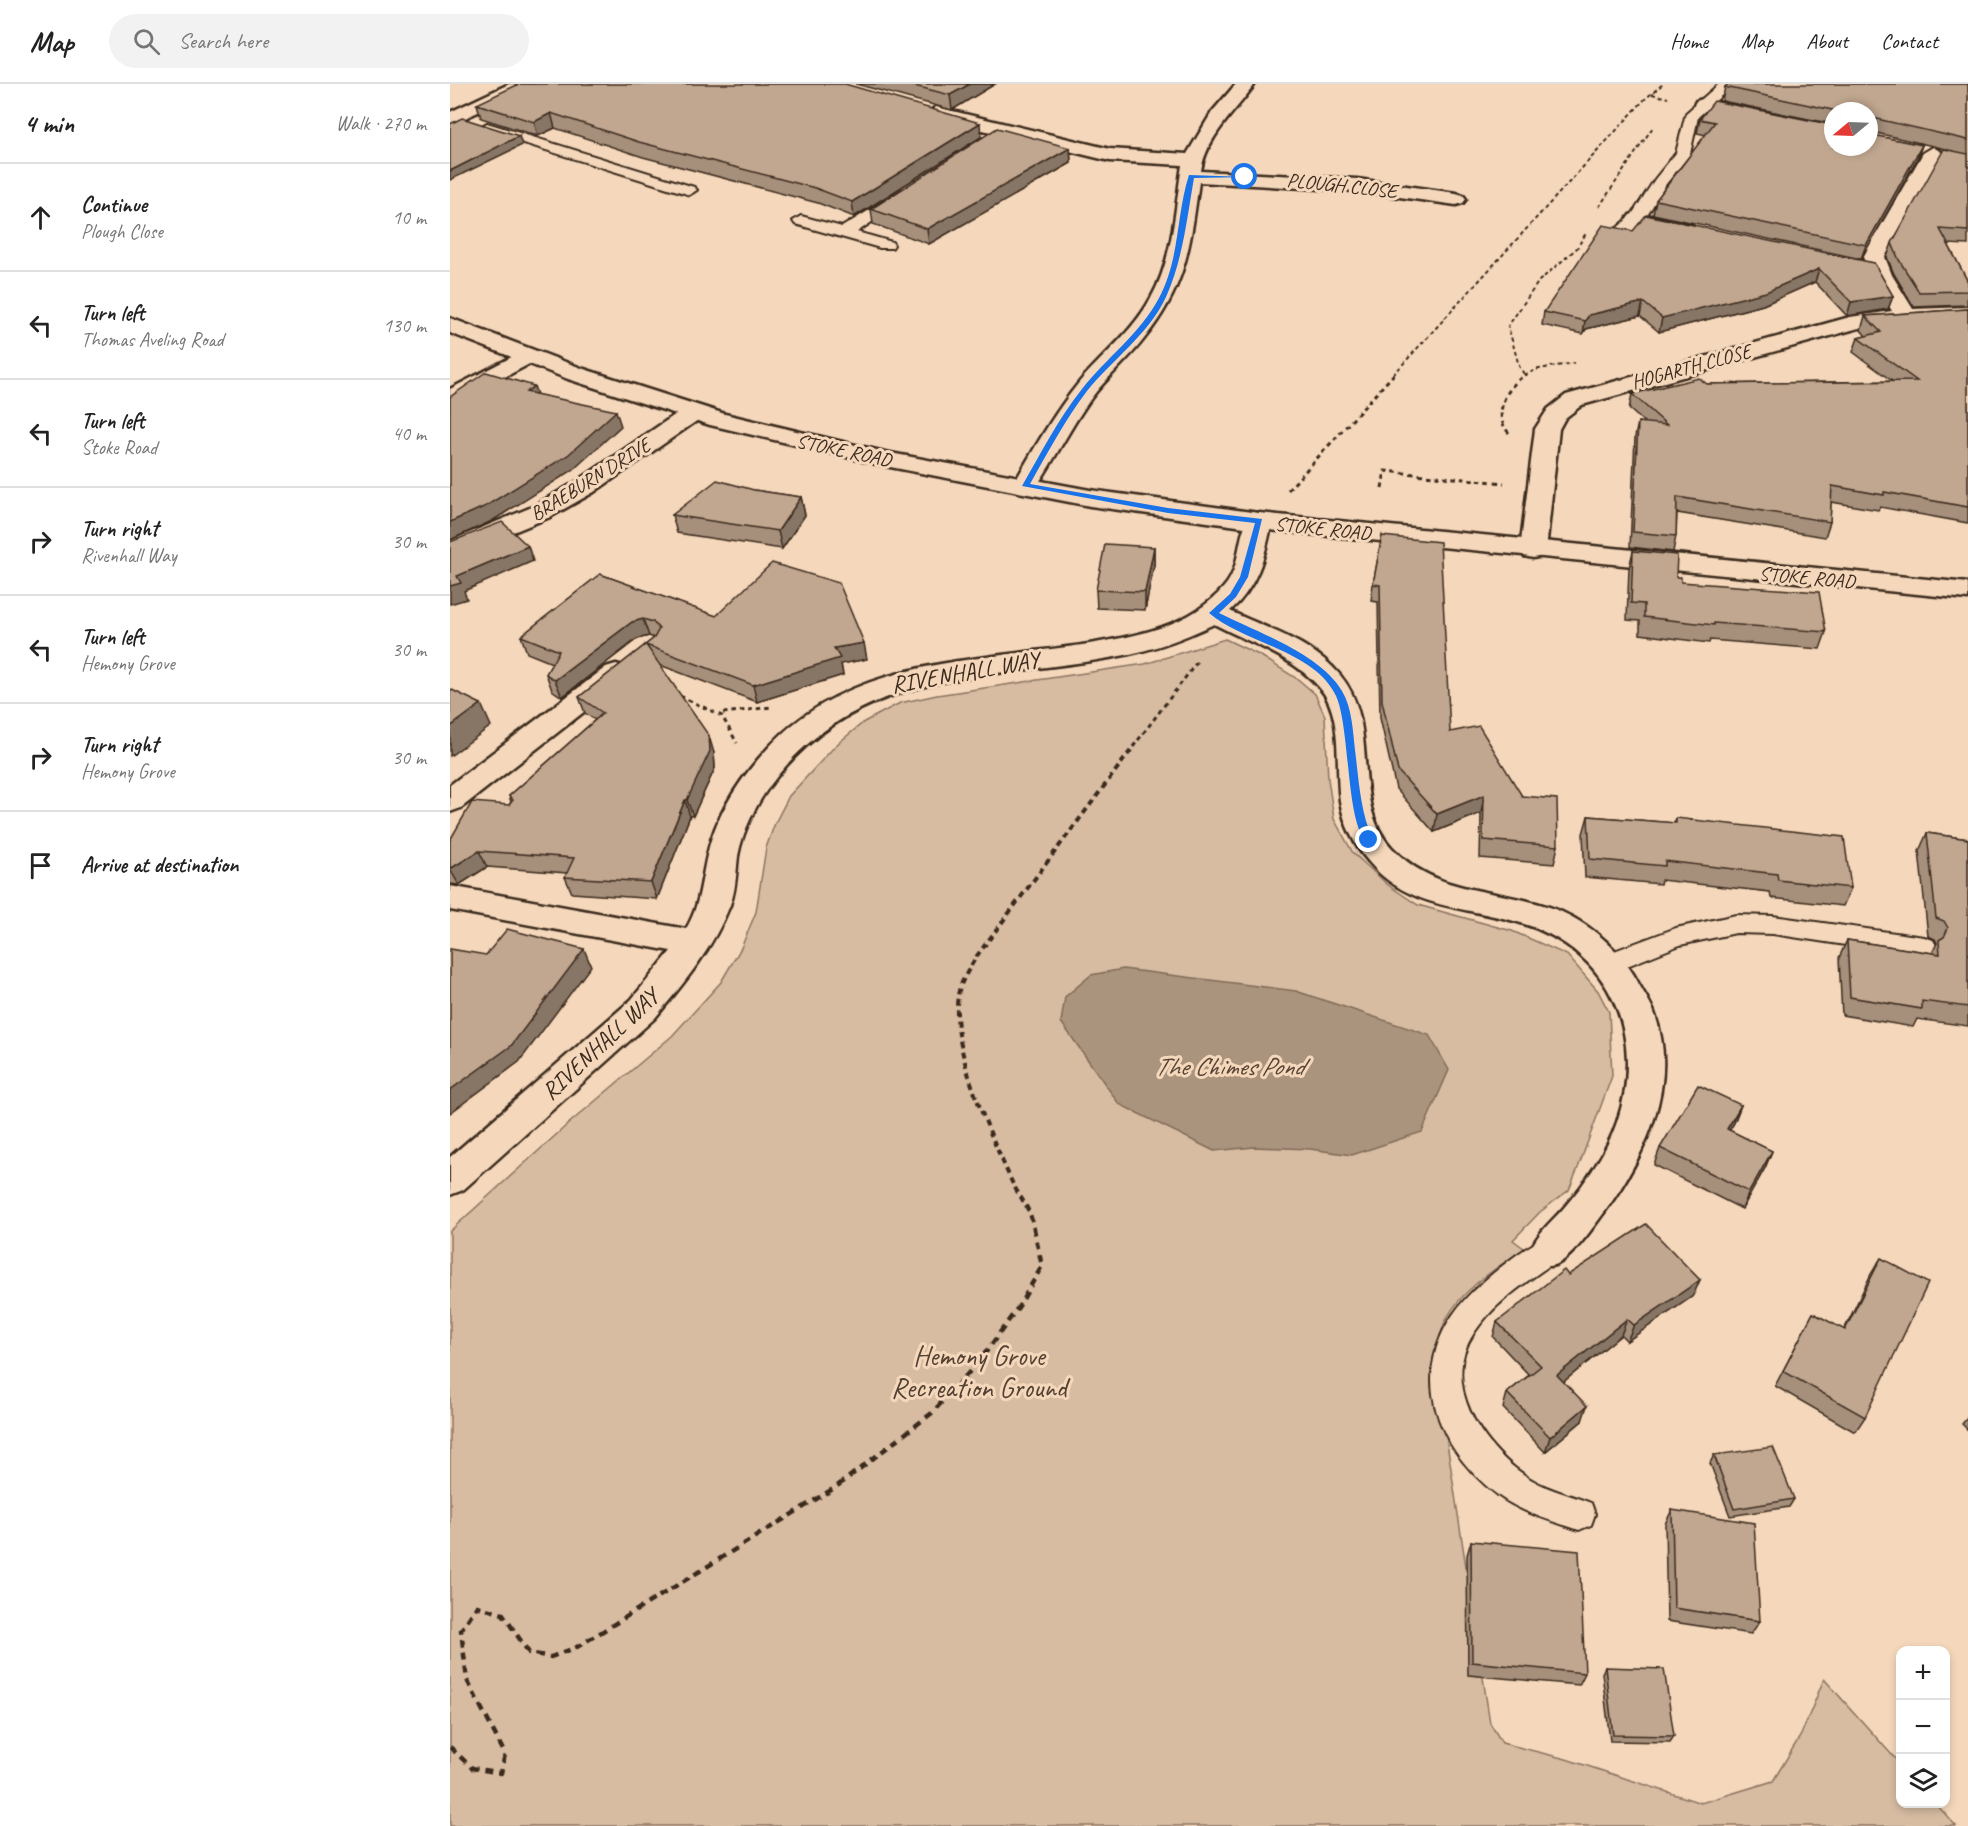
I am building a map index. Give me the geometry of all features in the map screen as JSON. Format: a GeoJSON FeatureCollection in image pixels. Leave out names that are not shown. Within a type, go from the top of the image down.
{"type":"FeatureCollection","features":[{"type":"Feature","properties":{"kind":"street"},"geometry":{"type":"LineString","coordinates":[[453,118],[524,84]]}},
{"type":"Feature","properties":{"kind":"street"},"geometry":{"type":"LineString","coordinates":[[1025,486],[1062,421],[1086,388],[1136,335],[1162,299],[1178,257],[1192,168],[1219,116],[1246,84]]}},
{"type":"Feature","properties":{"kind":"street"},"geometry":{"type":"LineString","coordinates":[[1703,105],[1824,130]]}},
{"type":"Feature","properties":{"kind":"street","name":"PLOUGH CLOSE"},"geometry":{"type":"LineString","coordinates":[[916,108],[1110,155],[1192,168],[1346,184],[1456,199]]}},
{"type":"Feature","properties":{"kind":"street"},"geometry":{"type":"LineString","coordinates":[[1906,316],[1869,268],[1878,247],[1942,155],[1912,149]]}},
{"type":"Feature","properties":{"kind":"street"},"geometry":{"type":"LineString","coordinates":[[1637,219],[1707,234]]}},
{"type":"Feature","properties":{"kind":"street","name":"HOGARTH CLOSE"},"geometry":{"type":"LineString","coordinates":[[1533,550],[1539,486],[1549,424],[1560,410],[1579,398],[1848,324],[1906,316],[1968,314]]}},
{"type":"Feature","properties":{"kind":"street","name":"STOKE ROAD"},"geometry":{"type":"LineString","coordinates":[[450,325],[526,356],[693,413],[885,459],[1025,486],[1168,510],[1259,521],[1533,550],[1968,591]]}},
{"type":"Feature","properties":{"kind":"street"},"geometry":{"type":"LineString","coordinates":[[450,399],[526,356]]}},
{"type":"Feature","properties":{"kind":"street","name":"BRAEBURN DRIVE"},"geometry":{"type":"LineString","coordinates":[[450,550],[542,512],[585,487],[693,413]]}},
{"type":"Feature","properties":{"kind":"street","name":"RIVENHALL WAY"},"geometry":{"type":"LineString","coordinates":[[450,1179],[642,1010],[695,943],[714,904],[725,845],[736,816],[752,789],[788,743],[814,723],[868,692],[927,674],[1141,643],[1176,634],[1220,617],[1244,577],[1259,521]]}},
{"type":"Feature","properties":{"kind":"street"},"geometry":{"type":"LineString","coordinates":[[1220,617],[1297,656],[1321,672],[1339,693],[1348,723],[1359,819],[1369,840],[1382,858],[1402,876],[1447,898],[1512,907],[1551,921],[1591,947],[1629,994],[1640,1020],[1647,1073],[1642,1102],[1630,1137],[1593,1201],[1550,1249]]}},
{"type":"Feature","properties":{"kind":"street"},"geometry":{"type":"LineString","coordinates":[[450,801],[630,662]]}},
{"type":"Feature","properties":{"kind":"street"},"geometry":{"type":"LineString","coordinates":[[450,898],[695,943]]}},
{"type":"Feature","properties":{"kind":"lane"},"geometry":{"type":"LineString","coordinates":[[1616,237],[1637,219],[1659,182],[1683,154],[1691,116],[1727,84]]}},
{"type":"Feature","properties":{"kind":"lane"},"geometry":{"type":"LineString","coordinates":[[453,118],[688,190]]}},
{"type":"Feature","properties":{"kind":"lane"},"geometry":{"type":"LineString","coordinates":[[983,143],[1003,130]]}},
{"type":"Feature","properties":{"kind":"lane"},"geometry":{"type":"LineString","coordinates":[[844,233],[913,188]]}},
{"type":"Feature","properties":{"kind":"lane"},"geometry":{"type":"LineString","coordinates":[[801,221],[886,245]]}},
{"type":"Feature","properties":{"kind":"lane"},"geometry":{"type":"LineString","coordinates":[[1607,964],[1676,937],[1736,924],[1773,925],[1924,947]]}},
{"type":"Feature","properties":{"kind":"lane"},"geometry":{"type":"LineString","coordinates":[[1550,1249],[1505,1283],[1467,1317],[1455,1336],[1448,1357],[1447,1375],[1451,1404],[1463,1434],[1488,1466],[1513,1486],[1546,1503],[1579,1514]]}},
{"type":"Feature","properties":{"kind":"path"},"geometry":{"type":"LineString","coordinates":[[1259,521],[1637,108],[1663,84]]}},
{"type":"Feature","properties":{"kind":"path"},"geometry":{"type":"LineString","coordinates":[[1597,212],[1654,126]]}},
{"type":"Feature","properties":{"kind":"path"},"geometry":{"type":"LineString","coordinates":[[1524,374],[1519,366],[1508,326],[1539,281],[1577,248],[1590,227]]}},
{"type":"Feature","properties":{"kind":"path"},"geometry":{"type":"LineString","coordinates":[[1382,488],[1385,471],[1539,486]]}},
{"type":"Feature","properties":{"kind":"path"},"geometry":{"type":"LineString","coordinates":[[450,1747],[459,1761],[483,1774],[501,1773],[505,1754],[467,1680],[461,1630],[477,1606],[503,1614],[529,1653],[551,1657],[577,1647],[836,1487],[923,1420],[981,1359],[1019,1306],[1042,1266],[1030,1212],[1012,1183],[974,1091],[958,1031],[958,993],[976,957],[1220,617]]}},
{"type":"Feature","properties":{"kind":"path"},"geometry":{"type":"LineString","coordinates":[[630,662],[722,713],[732,727],[752,789]]}},
{"type":"Feature","properties":{"kind":"green space","name":"Hemony Grove Recreation Ground"},"geometry":{"type":"Polygon","coordinates":[[[1225,639],[1261,656],[1299,680],[1315,694],[1325,716],[1328,779],[1334,819],[1353,853],[1388,885],[1418,905],[1512,931],[1567,955],[1598,991],[1609,1012],[1612,1076],[1569,1190],[1540,1212],[1513,1240],[1525,1249],[1499,1266],[1460,1299],[1448,1316],[1440,1335],[1437,1358],[1438,1385],[1490,1723],[1502,1743],[1566,1759],[1701,1803],[1773,1781],[1801,1735],[1824,1679],[1896,1760],[1896,1808],[1940,1808],[1956,1826],[450,1826],[450,1231],[567,1125],[672,1036],[721,982],[741,948],[756,912],[766,848],[775,823],[789,796],[836,745],[864,722],[900,703],[937,695],[1145,664],[1225,639]]]}},
{"type":"Feature","properties":{"kind":"water","name":"The Chimes Pond"},"geometry":{"type":"Polygon","coordinates":[[[1123,969],[1296,991],[1429,1035],[1449,1070],[1422,1132],[1352,1155],[1310,1149],[1254,1147],[1214,1151],[1119,1104],[1061,1022],[1065,997],[1091,975],[1123,969]]]}},
{"type":"Feature","properties":{"kind":"building"},"geometry":{"type":"Polygon","coordinates":[[[519,84],[845,84],[980,123],[852,202],[815,188],[639,142],[551,113],[534,122],[477,104],[519,84]]]}},
{"type":"Feature","properties":{"kind":"building"},"geometry":{"type":"Polygon","coordinates":[[[907,84],[970,84],[950,95],[907,84]]]}},
{"type":"Feature","properties":{"kind":"building"},"geometry":{"type":"Polygon","coordinates":[[[1728,84],[1968,84],[1968,140],[1878,119],[1878,102],[1824,102],[1824,108],[1725,87],[1728,84]]]}},
{"type":"Feature","properties":{"kind":"building"},"geometry":{"type":"Polygon","coordinates":[[[1714,101],[1824,123],[1824,156],[1878,156],[1878,136],[1922,145],[1866,245],[1656,200],[1715,122],[1700,119],[1714,101]]]}},
{"type":"Feature","properties":{"kind":"building"},"geometry":{"type":"Polygon","coordinates":[[[462,118],[519,136],[450,171],[450,124],[462,118]]]}},
{"type":"Feature","properties":{"kind":"building"},"geometry":{"type":"Polygon","coordinates":[[[997,128],[1070,148],[927,229],[871,209],[997,128]]]}},
{"type":"Feature","properties":{"kind":"building"},"geometry":{"type":"Polygon","coordinates":[[[1944,149],[1968,154],[1968,231],[1940,229],[1968,282],[1968,291],[1919,292],[1899,260],[1892,243],[1944,149]]]}},
{"type":"Feature","properties":{"kind":"building"},"geometry":{"type":"Polygon","coordinates":[[[1646,215],[1874,263],[1893,296],[1851,302],[1819,269],[1766,292],[1662,318],[1643,302],[1589,315],[1585,321],[1544,312],[1603,225],[1633,231],[1646,215]]]}},
{"type":"Feature","properties":{"kind":"building"},"geometry":{"type":"Polygon","coordinates":[[[1968,309],[1968,507],[1884,492],[1884,495],[1832,486],[1830,522],[1677,497],[1676,536],[1633,532],[1638,422],[1667,425],[1632,394],[1699,378],[1707,384],[1917,381],[1858,338],[1881,332],[1865,316],[1968,309]]]}},
{"type":"Feature","properties":{"kind":"building"},"geometry":{"type":"Polygon","coordinates":[[[486,372],[534,386],[526,392],[616,411],[568,455],[486,506],[450,522],[450,397],[486,372]]]}},
{"type":"Feature","properties":{"kind":"building"},"geometry":{"type":"Polygon","coordinates":[[[717,480],[754,490],[801,497],[778,531],[672,515],[717,480]]]}},
{"type":"Feature","properties":{"kind":"building"},"geometry":{"type":"Polygon","coordinates":[[[502,522],[528,546],[457,576],[461,583],[450,586],[450,542],[502,522]]]}},
{"type":"Feature","properties":{"kind":"building"},"geometry":{"type":"Polygon","coordinates":[[[1382,536],[1440,542],[1450,732],[1479,726],[1522,796],[1557,799],[1558,846],[1483,840],[1484,795],[1437,814],[1398,771],[1382,701],[1380,585],[1373,584],[1382,536]]]}},
{"type":"Feature","properties":{"kind":"building"},"geometry":{"type":"Polygon","coordinates":[[[1105,544],[1154,547],[1145,592],[1096,590],[1105,544]]]}},
{"type":"Feature","properties":{"kind":"building"},"geometry":{"type":"Polygon","coordinates":[[[1633,551],[1677,555],[1676,577],[1681,577],[1681,582],[1819,592],[1826,632],[1714,623],[1714,625],[1644,617],[1644,604],[1631,603],[1633,551]]]}},
{"type":"Feature","properties":{"kind":"building"},"geometry":{"type":"Polygon","coordinates":[[[772,563],[839,583],[864,643],[834,648],[840,658],[753,685],[646,645],[709,736],[710,751],[685,800],[651,882],[565,877],[574,858],[479,851],[450,869],[450,840],[472,802],[509,805],[513,800],[509,796],[603,713],[579,697],[654,638],[659,629],[653,622],[643,619],[632,622],[555,680],[546,674],[559,651],[521,636],[600,574],[716,616],[772,563]]]}},
{"type":"Feature","properties":{"kind":"building"},"geometry":{"type":"Polygon","coordinates":[[[450,689],[481,704],[450,727],[450,689]]]}},
{"type":"Feature","properties":{"kind":"building"},"geometry":{"type":"Polygon","coordinates":[[[1588,816],[1676,823],[1676,818],[1844,837],[1851,888],[1778,880],[1777,874],[1665,861],[1665,866],[1590,859],[1588,816]]]}},
{"type":"Feature","properties":{"kind":"building"},"geometry":{"type":"Polygon","coordinates":[[[1927,833],[1968,839],[1968,1007],[1922,1001],[1922,1009],[1850,997],[1847,940],[1940,954],[1939,940],[1944,937],[1948,928],[1944,921],[1936,918],[1927,833]]]}},
{"type":"Feature","properties":{"kind":"building"},"geometry":{"type":"Polygon","coordinates":[[[507,929],[584,949],[511,1046],[450,1090],[450,949],[486,955],[507,929]]]}},
{"type":"Feature","properties":{"kind":"building"},"geometry":{"type":"Polygon","coordinates":[[[1698,1085],[1741,1105],[1727,1129],[1772,1151],[1749,1192],[1660,1148],[1698,1085]]]}},
{"type":"Feature","properties":{"kind":"building"},"geometry":{"type":"Polygon","coordinates":[[[1646,1224],[1700,1280],[1634,1325],[1627,1319],[1557,1375],[1587,1406],[1550,1437],[1507,1393],[1541,1366],[1497,1322],[1564,1270],[1568,1275],[1646,1224]]]}},
{"type":"Feature","properties":{"kind":"building"},"geometry":{"type":"Polygon","coordinates":[[[1881,1258],[1928,1283],[1865,1417],[1783,1371],[1813,1313],[1845,1330],[1881,1258]]]}},
{"type":"Feature","properties":{"kind":"building"},"geometry":{"type":"Polygon","coordinates":[[[1773,1447],[1794,1499],[1734,1509],[1714,1455],[1773,1447]]]}},
{"type":"Feature","properties":{"kind":"building"},"geometry":{"type":"Polygon","coordinates":[[[1672,1510],[1754,1523],[1760,1621],[1674,1608],[1672,1510]]]}},
{"type":"Feature","properties":{"kind":"building"},"geometry":{"type":"Polygon","coordinates":[[[1471,1541],[1579,1551],[1585,1673],[1472,1662],[1471,1541]]]}},
{"type":"Feature","properties":{"kind":"building"},"geometry":{"type":"Polygon","coordinates":[[[1605,1667],[1664,1669],[1674,1736],[1613,1735],[1605,1667]]]}},
{"type":"Feature","properties":{"kind":"route"},"geometry":{"type":"LineString","coordinates":[[1245,177],[1191,176],[1178,257],[1162,299],[1136,335],[1086,388],[1042,453],[1025,486],[1168,510],[1259,521],[1244,577],[1233,595],[1213,613],[1297,656],[1321,672],[1339,693],[1348,723],[1354,796],[1359,819],[1369,840]]}}]}
